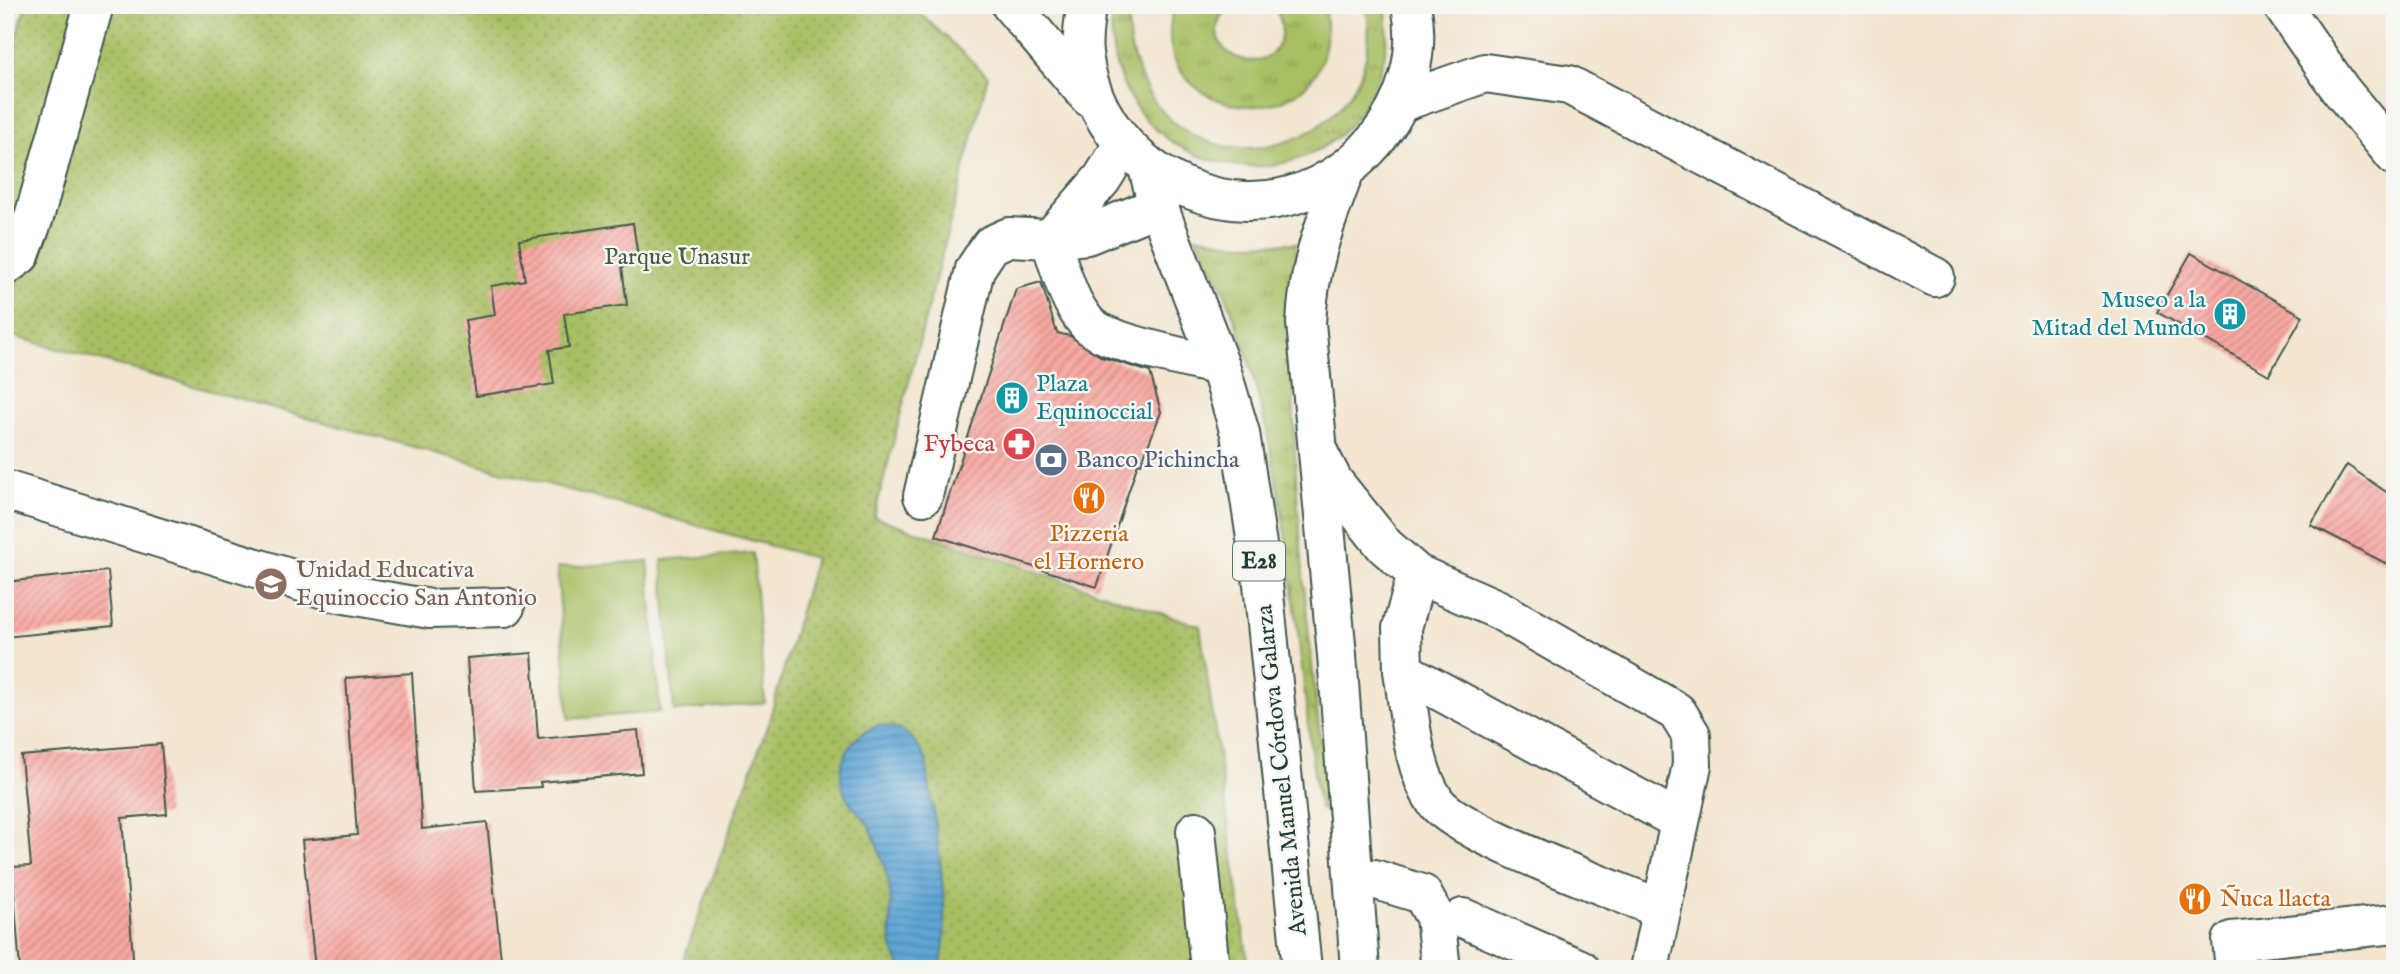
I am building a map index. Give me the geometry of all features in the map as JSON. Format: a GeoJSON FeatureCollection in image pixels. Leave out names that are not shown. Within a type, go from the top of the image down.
{"type":"FeatureCollection","features":[{"type":"Feature","properties":{"kind":"main road"},"geometry":{"type":"LineString","coordinates":[[5,266],[20,255],[34,217],[94,5]]}},
{"type":"Feature","properties":{"kind":"main road"},"geometry":{"type":"LineString","coordinates":[[1011,5],[1098,107]]}},
{"type":"Feature","properties":{"kind":"main road","name":"E28"},"geometry":{"type":"LineString","coordinates":[[1086,5],[1083,53],[1098,107],[1136,156],[1195,192],[1247,201],[1298,194],[1345,170],[1368,151],[1387,128],[1402,102],[1411,73],[1414,19],[1412,5]]}},
{"type":"Feature","properties":{"kind":"main road"},"geometry":{"type":"LineString","coordinates":[[2282,5],[2340,89],[2395,156]]}},
{"type":"Feature","properties":{"kind":"main road"},"geometry":{"type":"LineString","coordinates":[[1402,102],[1485,73],[1569,85],[1935,277]]}},
{"type":"Feature","properties":{"kind":"main road"},"geometry":{"type":"LineString","coordinates":[[1050,239],[1102,179],[1136,156]]}},
{"type":"Feature","properties":{"kind":"main road","name":"Avenida Manuel Córdova Galarza"},"geometry":{"type":"LineString","coordinates":[[1136,156],[1220,366],[1240,433],[1263,584],[1302,969]]}},
{"type":"Feature","properties":{"kind":"main road","name":"E28"},"geometry":{"type":"LineString","coordinates":[[1345,170],[1308,280],[1307,357],[1319,454],[1360,969]]}},
{"type":"Feature","properties":{"kind":"main road"},"geometry":{"type":"LineString","coordinates":[[923,496],[975,268],[991,245],[1009,237],[1050,239],[1087,235],[1158,206]]}},
{"type":"Feature","properties":{"kind":"main road"},"geometry":{"type":"LineString","coordinates":[[1050,239],[1075,306],[1089,326],[1138,346],[1220,366]]}},
{"type":"Feature","properties":{"kind":"main road"},"geometry":{"type":"LineString","coordinates":[[1319,454],[1333,481],[1385,546],[1417,575],[1499,610],[1677,712],[1691,735],[1692,765],[1649,969]]}},
{"type":"Feature","properties":{"kind":"main road"},"geometry":{"type":"LineString","coordinates":[[5,490],[334,592],[430,609],[505,607]]}},
{"type":"Feature","properties":{"kind":"main road"},"geometry":{"type":"LineString","coordinates":[[1417,575],[1402,628],[1403,671],[1422,777],[1436,803],[1454,820],[1661,909]]}},
{"type":"Feature","properties":{"kind":"main road"},"geometry":{"type":"LineString","coordinates":[[1403,671],[1680,821]]}},
{"type":"Feature","properties":{"kind":"main road"},"geometry":{"type":"LineString","coordinates":[[1196,831],[1210,969]]}},
{"type":"Feature","properties":{"kind":"main road"},"geometry":{"type":"LineString","coordinates":[[1290,842],[1349,836]]}},
{"type":"Feature","properties":{"kind":"main road"},"geometry":{"type":"LineString","coordinates":[[1354,878],[1374,879],[1422,894],[1435,917],[1441,969]]}},
{"type":"Feature","properties":{"kind":"main road"},"geometry":{"type":"LineString","coordinates":[[1463,918],[1580,969]]}},
{"type":"Feature","properties":{"kind":"main road"},"geometry":{"type":"LineString","coordinates":[[2235,969],[2232,941],[2395,924]]}},
{"type":"Feature","properties":{"kind":"green space","name":"Parque Unasur"},"geometry":{"type":"Polygon","coordinates":[[[26,5],[911,5],[988,76],[874,517],[1200,626],[1249,969],[680,969],[769,721],[815,558],[5,334],[5,76],[26,5]]]}},
{"type":"Feature","properties":{"kind":"green space"},"geometry":{"type":"Polygon","coordinates":[[[1113,5],[1132,5],[1129,37],[1132,53],[1137,68],[1162,111],[1198,137],[1239,148],[1280,143],[1319,126],[1349,96],[1366,55],[1366,5],[1385,5],[1386,50],[1371,93],[1340,134],[1299,159],[1254,166],[1209,159],[1167,138],[1135,105],[1115,60],[1113,5]]]}},
{"type":"Feature","properties":{"kind":"green space"},"geometry":{"type":"Polygon","coordinates":[[[1175,5],[1229,5],[1219,22],[1218,36],[1224,48],[1236,57],[1249,60],[1263,59],[1274,51],[1281,35],[1280,19],[1271,5],[1324,5],[1324,53],[1306,85],[1278,102],[1244,106],[1211,97],[1185,76],[1171,45],[1175,5]]]}},
{"type":"Feature","properties":{"kind":"green space"},"geometry":{"type":"Polygon","coordinates":[[[1196,236],[1237,244],[1296,243],[1293,385],[1299,528],[1329,812],[1320,809],[1315,783],[1286,540],[1264,420],[1249,361],[1229,303],[1196,236]]]}},
{"type":"Feature","properties":{"kind":"green space"},"geometry":{"type":"Polygon","coordinates":[[[753,553],[765,703],[674,711],[662,560],[753,553]]]}},
{"type":"Feature","properties":{"kind":"green space"},"geometry":{"type":"Polygon","coordinates":[[[648,561],[660,712],[569,719],[557,568],[648,561]]]}},
{"type":"Feature","properties":{"kind":"water"},"geometry":{"type":"Polygon","coordinates":[[[880,725],[903,731],[918,746],[926,760],[944,897],[945,925],[939,969],[903,969],[896,958],[890,935],[890,888],[883,862],[869,826],[850,803],[842,784],[842,763],[846,753],[860,736],[880,725]]]}},
{"type":"Feature","properties":{"kind":"building"},"geometry":{"type":"Polygon","coordinates":[[[633,223],[639,264],[622,267],[627,305],[564,314],[569,347],[549,350],[554,384],[476,396],[465,320],[495,315],[491,286],[525,280],[519,240],[633,223]]]}},
{"type":"Feature","properties":{"kind":"building","name":"Museo a la Mitad del Mundo"},"geometry":{"type":"Polygon","coordinates":[[[2191,253],[2303,316],[2269,375],[2157,312],[2191,253]]]}},
{"type":"Feature","properties":{"kind":"building","name":"Plaza Equinoccial"},"geometry":{"type":"Polygon","coordinates":[[[1041,282],[1057,333],[1070,336],[1102,357],[1150,372],[1161,412],[1141,464],[1138,463],[1097,587],[936,536],[1016,289],[1041,282]]]}},
{"type":"Feature","properties":{"kind":"building"},"geometry":{"type":"Polygon","coordinates":[[[2347,465],[2395,498],[2395,550],[2387,564],[2311,525],[2347,465]]]}},
{"type":"Feature","properties":{"kind":"building"},"geometry":{"type":"Polygon","coordinates":[[[108,571],[113,626],[5,637],[5,582],[108,571]]]}},
{"type":"Feature","properties":{"kind":"building"},"geometry":{"type":"Polygon","coordinates":[[[532,653],[538,739],[638,730],[642,773],[540,782],[541,787],[476,791],[467,658],[532,653]]]}},
{"type":"Feature","properties":{"kind":"building"},"geometry":{"type":"Polygon","coordinates":[[[412,673],[422,829],[487,822],[502,969],[315,969],[302,840],[357,835],[346,678],[412,673]]]}},
{"type":"Feature","properties":{"kind":"building"},"geometry":{"type":"Polygon","coordinates":[[[161,744],[167,814],[122,818],[134,969],[20,969],[12,867],[31,866],[21,756],[161,744]]]}},
{"type":"Feature","properties":{"kind":"place","name":"Museo a la Mitad del Mundo"},"geometry":{"type":"Point","coordinates":[2230,314]}},
{"type":"Feature","properties":{"kind":"place","name":"Plaza Equinoccial"},"geometry":{"type":"Point","coordinates":[1012,398]}},
{"type":"Feature","properties":{"kind":"place","name":"Fybeca"},"geometry":{"type":"Point","coordinates":[1019,444]}},
{"type":"Feature","properties":{"kind":"place","name":"Banco Pichincha"},"geometry":{"type":"Point","coordinates":[1051,460]}},
{"type":"Feature","properties":{"kind":"place","name":"Pizzeria el Hornero"},"geometry":{"type":"Point","coordinates":[1089,498]}},
{"type":"Feature","properties":{"kind":"place","name":"Unidad Educativa Equinoccio San Antonio"},"geometry":{"type":"Point","coordinates":[271,584]}},
{"type":"Feature","properties":{"kind":"place","name":"Ñuca llacta"},"geometry":{"type":"Point","coordinates":[2195,899]}}]}
